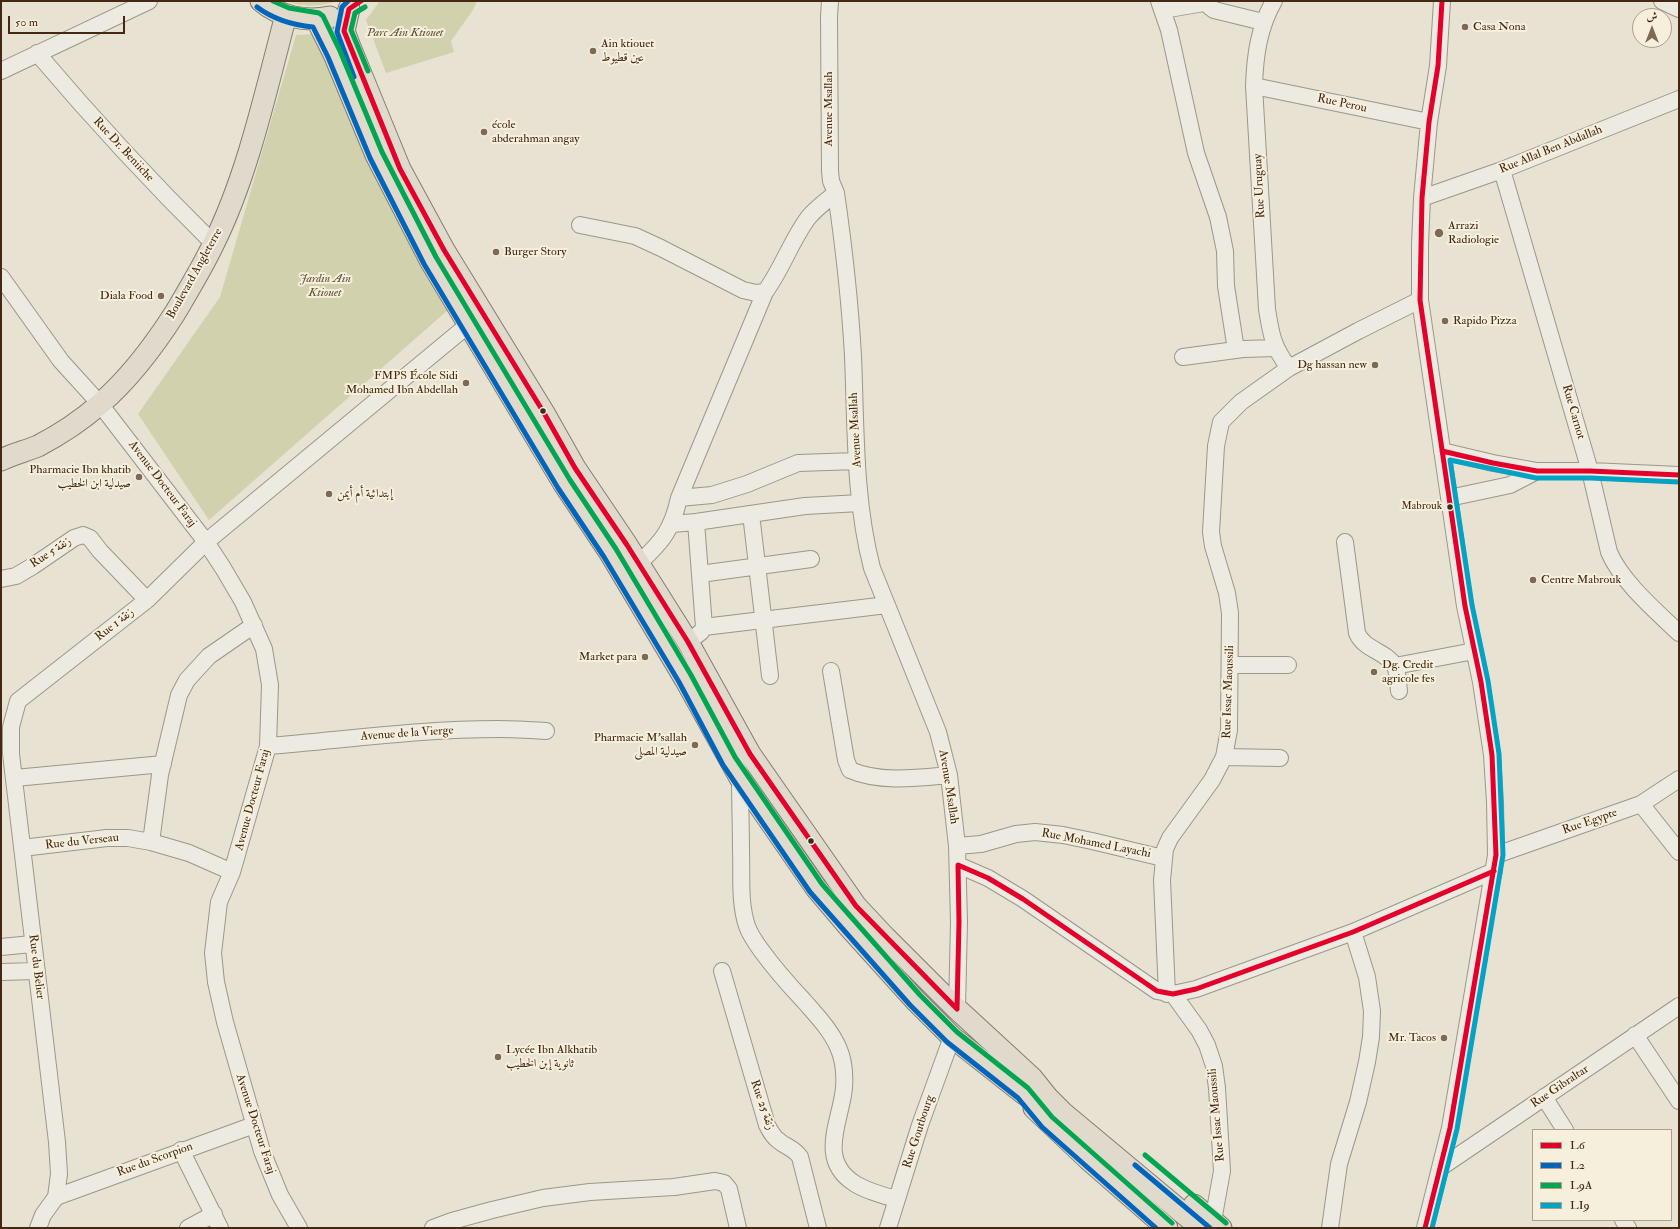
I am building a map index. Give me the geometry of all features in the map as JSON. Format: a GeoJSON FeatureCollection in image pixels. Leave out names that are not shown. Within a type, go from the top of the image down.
{"type":"FeatureCollection","features":[{"type":"Feature","properties":{"kind":"main road"},"geometry":{"type":"LineString","coordinates":[[261,1],[286,15],[301,19],[317,20],[334,16],[355,5]]}},
{"type":"Feature","properties":{"kind":"main road"},"geometry":{"type":"LineString","coordinates":[[355,5],[344,31],[400,168],[462,281],[544,413],[575,468],[639,563],[688,642],[750,754],[856,906],[957,1009],[996,1043],[1027,1085],[1047,1122],[1167,1228]]}},
{"type":"Feature","properties":{"kind":"main road","name":"Boulevard Angleterre"},"geometry":{"type":"LineString","coordinates":[[2,458],[38,446],[71,426],[100,404],[133,372],[159,338],[198,274],[214,244],[241,176],[286,15]]}},
{"type":"Feature","properties":{"kind":"main road"},"geometry":{"type":"LineString","coordinates":[[317,20],[334,54],[387,176],[430,260],[564,484],[618,566],[685,679],[740,778],[816,888],[854,933],[915,1000],[952,1037],[1048,1098],[1062,1112],[1212,1226]]}},
{"type":"Feature","properties":{"kind":"main road"},"geometry":{"type":"LineString","coordinates":[[1027,1085],[1060,1118],[1185,1228]]}},
{"type":"Feature","properties":{"kind":"street"},"geometry":{"type":"LineString","coordinates":[[1,72],[36,53],[149,1]]}},
{"type":"Feature","properties":{"kind":"street","name":"Avenue Msallah"},"geometry":{"type":"LineString","coordinates":[[830,1],[829,151],[831,181],[836,193],[850,300],[860,503],[872,568],[938,732],[949,775],[957,846]]}},
{"type":"Feature","properties":{"kind":"street","name":"Rue Uruguay"},"geometry":{"type":"LineString","coordinates":[[1274,1],[1263,22],[1256,55],[1254,86],[1265,284],[1270,328],[1276,348],[1289,368]]}},
{"type":"Feature","properties":{"kind":"street"},"geometry":{"type":"LineString","coordinates":[[1425,1228],[1450,1128],[1496,855],[1492,755],[1481,682],[1465,606],[1420,300],[1422,198],[1429,122],[1438,66],[1442,1]]}},
{"type":"Feature","properties":{"kind":"street"},"geometry":{"type":"LineString","coordinates":[[1662,1],[1679,9]]}},
{"type":"Feature","properties":{"kind":"street"},"geometry":{"type":"LineString","coordinates":[[1236,350],[1226,286],[1225,251],[1218,217],[1196,153],[1170,35],[1161,5],[1203,2],[1214,10],[1263,22]]}},
{"type":"Feature","properties":{"kind":"street","name":"Rue Dr. Beniiche"},"geometry":{"type":"LineString","coordinates":[[36,53],[150,180],[214,244]]}},
{"type":"Feature","properties":{"kind":"street","name":"Rue Perou"},"geometry":{"type":"LineString","coordinates":[[1254,86],[1429,122]]}},
{"type":"Feature","properties":{"kind":"street","name":"Rue Allal Ben Abdallah"},"geometry":{"type":"LineString","coordinates":[[1422,198],[1502,170],[1679,99]]}},
{"type":"Feature","properties":{"kind":"street","name":"Rue Carnot"},"geometry":{"type":"LineString","coordinates":[[1502,170],[1590,471],[1607,545],[1614,562],[1648,603],[1679,633]]}},
{"type":"Feature","properties":{"kind":"street"},"geometry":{"type":"LineString","coordinates":[[639,563],[657,546],[672,524],[679,498],[765,292],[778,272],[806,220],[836,193]]}},
{"type":"Feature","properties":{"kind":"street"},"geometry":{"type":"LineString","coordinates":[[580,225],[635,236],[743,290],[756,293],[765,292]]}},
{"type":"Feature","properties":{"kind":"street","name":"Avenue Docteur Faraj"},"geometry":{"type":"LineString","coordinates":[[1,276],[61,361],[100,404],[206,542],[243,602],[264,649],[270,685],[268,746],[232,872],[219,902],[213,952],[215,975],[225,1022],[254,1124],[280,1195],[299,1228]]}},
{"type":"Feature","properties":{"kind":"street"},"geometry":{"type":"LineString","coordinates":[[1289,368],[1420,300]]}},
{"type":"Feature","properties":{"kind":"street","name":"Rue 1 زنقة"},"geometry":{"type":"LineString","coordinates":[[18,701],[147,600],[206,542],[468,325]]}},
{"type":"Feature","properties":{"kind":"street"},"geometry":{"type":"LineString","coordinates":[[1183,357],[1236,350],[1276,348]]}},
{"type":"Feature","properties":{"kind":"street","name":"Rue Issac Maoussili"},"geometry":{"type":"LineString","coordinates":[[1212,1226],[1222,1172],[1217,1088],[1214,1066],[1207,1045],[1199,1030],[1170,994],[1162,880],[1163,858],[1170,838],[1212,780],[1224,756],[1229,730],[1230,613],[1227,593],[1213,546],[1211,532],[1216,446],[1221,422],[1241,402],[1289,368]]}},
{"type":"Feature","properties":{"kind":"street"},"geometry":{"type":"LineString","coordinates":[[1442,451],[1493,463],[1537,471],[1590,471],[1679,475]]}},
{"type":"Feature","properties":{"kind":"street"},"geometry":{"type":"LineString","coordinates":[[679,498],[712,495],[747,484],[798,463],[857,461]]}},
{"type":"Feature","properties":{"kind":"street"},"geometry":{"type":"LineString","coordinates":[[1448,498],[1510,485],[1537,471]]}},
{"type":"Feature","properties":{"kind":"street"},"geometry":{"type":"LineString","coordinates":[[672,524],[696,522],[805,506],[860,503]]}},
{"type":"Feature","properties":{"kind":"street"},"geometry":{"type":"LineString","coordinates":[[751,514],[770,676]]}},
{"type":"Feature","properties":{"kind":"street"},"geometry":{"type":"LineString","coordinates":[[688,642],[701,632],[704,627],[696,522]]}},
{"type":"Feature","properties":{"kind":"street","name":"Rue 5 زنقة"},"geometry":{"type":"LineString","coordinates":[[1,579],[16,576],[74,538],[83,535],[90,538],[100,551],[147,600]]}},
{"type":"Feature","properties":{"kind":"street"},"geometry":{"type":"LineString","coordinates":[[1345,542],[1357,633],[1362,642],[1382,655],[1395,666],[1399,691]]}},
{"type":"Feature","properties":{"kind":"street"},"geometry":{"type":"LineString","coordinates":[[700,574],[811,560]]}},
{"type":"Feature","properties":{"kind":"street"},"geometry":{"type":"LineString","coordinates":[[704,627],[886,605]]}},
{"type":"Feature","properties":{"kind":"street"},"geometry":{"type":"LineString","coordinates":[[151,842],[157,793],[179,695],[187,680],[209,656],[254,625]]}},
{"type":"Feature","properties":{"kind":"street"},"geometry":{"type":"LineString","coordinates":[[1395,666],[1474,651]]}},
{"type":"Feature","properties":{"kind":"street"},"geometry":{"type":"LineString","coordinates":[[1230,664],[1288,665]]}},
{"type":"Feature","properties":{"kind":"street"},"geometry":{"type":"LineString","coordinates":[[831,671],[846,760],[850,770],[866,775],[903,778],[949,775]]}},
{"type":"Feature","properties":{"kind":"street","name":"Rue du Belier"},"geometry":{"type":"LineString","coordinates":[[18,701],[6,755],[15,778],[32,944],[57,1142],[59,1174],[56,1197],[43,1215],[38,1228]]}},
{"type":"Feature","properties":{"kind":"street","name":"Avenue de la Vierge"},"geometry":{"type":"LineString","coordinates":[[268,746],[471,729],[546,731]]}},
{"type":"Feature","properties":{"kind":"street"},"geometry":{"type":"LineString","coordinates":[[1224,756],[1280,758]]}},
{"type":"Feature","properties":{"kind":"street"},"geometry":{"type":"LineString","coordinates":[[15,778],[163,764]]}},
{"type":"Feature","properties":{"kind":"street"},"geometry":{"type":"LineString","coordinates":[[740,778],[742,897],[748,927],[761,950],[789,985],[820,1019],[838,1046],[844,1071],[844,1089],[835,1126],[834,1137],[834,1154],[839,1168],[844,1175],[856,1184],[896,1199]]}},
{"type":"Feature","properties":{"kind":"street","name":"Rue Egypte"},"geometry":{"type":"LineString","coordinates":[[1496,855],[1640,804],[1679,779]]}},
{"type":"Feature","properties":{"kind":"street"},"geometry":{"type":"LineString","coordinates":[[1640,804],[1679,852]]}},
{"type":"Feature","properties":{"kind":"street","name":"Rue Mohamed Layachi"},"geometry":{"type":"LineString","coordinates":[[957,846],[981,844],[1016,834],[1035,832],[1092,841],[1163,858]]}},
{"type":"Feature","properties":{"kind":"street","name":"Rue du Verseau"},"geometry":{"type":"LineString","coordinates":[[22,848],[107,838],[128,838],[151,842],[189,853],[232,872]]}},
{"type":"Feature","properties":{"kind":"street"},"geometry":{"type":"LineString","coordinates":[[957,846],[959,922],[957,1009]]}},
{"type":"Feature","properties":{"kind":"street"},"geometry":{"type":"LineString","coordinates":[[958,865],[988,878],[1023,899],[1117,962],[1154,989],[1170,994],[1196,989],[1226,979],[1352,932],[1494,871]]}},
{"type":"Feature","properties":{"kind":"street"},"geometry":{"type":"LineString","coordinates":[[1330,1228],[1339,1164],[1360,1096],[1371,1037],[1372,1011],[1367,977],[1352,932]]}},
{"type":"Feature","properties":{"kind":"street"},"geometry":{"type":"LineString","coordinates":[[1,947],[32,944]]}},
{"type":"Feature","properties":{"kind":"street"},"geometry":{"type":"LineString","coordinates":[[1,972],[36,971]]}},
{"type":"Feature","properties":{"kind":"street","name":"Rue 25 زنقة"},"geometry":{"type":"LineString","coordinates":[[722,971],[767,1125],[774,1137],[792,1148],[800,1157],[818,1228]]}},
{"type":"Feature","properties":{"kind":"street","name":"Rue Gibraltar"},"geometry":{"type":"LineString","coordinates":[[1440,1168],[1679,1006]]}},
{"type":"Feature","properties":{"kind":"street"},"geometry":{"type":"LineString","coordinates":[[1635,1035],[1679,1101]]}},
{"type":"Feature","properties":{"kind":"street","name":"Rue Goutbourg"},"geometry":{"type":"LineString","coordinates":[[888,1228],[924,1111],[952,1037]]}},
{"type":"Feature","properties":{"kind":"street"},"geometry":{"type":"LineString","coordinates":[[1544,1097],[1564,1129]]}},
{"type":"Feature","properties":{"kind":"street","name":"Rue du Scorpion"},"geometry":{"type":"LineString","coordinates":[[56,1197],[180,1150],[254,1124]]}},
{"type":"Feature","properties":{"kind":"street"},"geometry":{"type":"LineString","coordinates":[[180,1150],[217,1221],[188,1228]]}},
{"type":"Feature","properties":{"kind":"street"},"geometry":{"type":"LineString","coordinates":[[433,1228],[457,1224],[521,1202],[543,1198],[590,1192],[674,1187],[720,1182],[727,1186],[731,1194],[738,1228]]}},
{"type":"Feature","properties":{"kind":"green space"},"geometry":{"type":"Polygon","coordinates":[[[286,1],[337,1],[312,6],[286,1]]]}},
{"type":"Feature","properties":{"kind":"green space","name":"Parc Ain Ktiouet"},"geometry":{"type":"Polygon","coordinates":[[[380,1],[477,1],[473,10],[451,41],[454,52],[386,73],[366,20],[380,1]]]}},
{"type":"Feature","properties":{"kind":"green space","name":"Jardin Ain Ktiouet"},"geometry":{"type":"Polygon","coordinates":[[[315,34],[448,310],[209,520],[138,414],[220,297],[296,35],[315,34]]]}},
{"type":"Feature","properties":{"kind":"transit line","name":"L9A"},"geometry":{"type":"LineString","coordinates":[[273,1],[289,8],[319,13],[323,16],[340,51],[382,152],[436,257],[570,480],[616,549],[691,675],[735,757],[822,884],[920,995],[957,1032],[1028,1088],[1052,1117],[1172,1223]]}},
{"type":"Feature","properties":{"kind":"transit line","name":"L2"},"geometry":{"type":"LineString","coordinates":[[348,1],[342,7],[337,32],[354,77]]}},
{"type":"Feature","properties":{"kind":"transit line","name":"L6"},"geometry":{"type":"LineString","coordinates":[[361,1],[349,9],[344,31],[400,169],[444,250],[544,413],[575,468],[627,545],[688,642],[750,754],[856,906],[957,1009]]}},
{"type":"Feature","properties":{"kind":"transit line","name":"L6"},"geometry":{"type":"LineString","coordinates":[[1425,1228],[1450,1128],[1496,855],[1492,755],[1481,682],[1465,606],[1420,300],[1422,198],[1429,122],[1438,66],[1442,1]]}},
{"type":"Feature","properties":{"kind":"transit line","name":"L2"},"geometry":{"type":"LineString","coordinates":[[257,7],[283,21],[313,27],[328,57],[370,158],[424,264],[558,488],[604,557],[679,682],[723,765],[810,892],[910,1005],[947,1042],[1018,1098],[1042,1127],[1156,1228]]}},
{"type":"Feature","properties":{"kind":"transit line","name":"L9A"},"geometry":{"type":"LineString","coordinates":[[365,7],[355,13],[351,30],[368,71]]}},
{"type":"Feature","properties":{"kind":"transit line","name":"L6"},"geometry":{"type":"LineString","coordinates":[[1442,451],[1493,463],[1537,471],[1590,471],[1679,475]]}},
{"type":"Feature","properties":{"kind":"transit line","name":"LI9"},"geometry":{"type":"LineString","coordinates":[[1432,1228],[1457,1129],[1503,855],[1499,754],[1488,681],[1472,605],[1450,460],[1536,478],[1590,478],[1679,482]]}},
{"type":"Feature","properties":{"kind":"transit line","name":"L6"},"geometry":{"type":"LineString","coordinates":[[957,1009],[959,922],[958,865],[988,878],[1023,899],[1157,991],[1173,994],[1196,989],[1353,932],[1494,871]]}},
{"type":"Feature","properties":{"kind":"transit line","name":"L9A"},"geometry":{"type":"LineString","coordinates":[[1145,1155],[1226,1223]]}},
{"type":"Feature","properties":{"kind":"transit line","name":"L2"},"geometry":{"type":"LineString","coordinates":[[1135,1165],[1210,1228]]}},
{"type":"Feature","properties":{"kind":"place","name":"Casa Nona"},"geometry":{"type":"Point","coordinates":[1465,27]}},
{"type":"Feature","properties":{"kind":"place","name":"Ain ktiouet عين قطيوط"},"geometry":{"type":"Point","coordinates":[593,51]}},
{"type":"Feature","properties":{"kind":"place","name":"école abderahman angay"},"geometry":{"type":"Point","coordinates":[484,132]}},
{"type":"Feature","properties":{"kind":"place","name":"Arrazi Radiologie"},"geometry":{"type":"Point","coordinates":[1439,233]}},
{"type":"Feature","properties":{"kind":"place","name":"Burger Story"},"geometry":{"type":"Point","coordinates":[496,252]}},
{"type":"Feature","properties":{"kind":"place","name":"Diala Food"},"geometry":{"type":"Point","coordinates":[161,296]}},
{"type":"Feature","properties":{"kind":"place","name":"Rapido Pizza"},"geometry":{"type":"Point","coordinates":[1445,321]}},
{"type":"Feature","properties":{"kind":"place","name":"Dg hassan new"},"geometry":{"type":"Point","coordinates":[1375,365]}},
{"type":"Feature","properties":{"kind":"place","name":"FMPS École Sidi Mohamed Ibn Abdellah"},"geometry":{"type":"Point","coordinates":[466,383]}},
{"type":"Feature","properties":{"kind":"place","name":"Pharmacie Ibn khatib صيدلية ابن الخطيب"},"geometry":{"type":"Point","coordinates":[139,477]}},
{"type":"Feature","properties":{"kind":"place","name":"إبتدائية أم أيمن"},"geometry":{"type":"Point","coordinates":[329,494]}},
{"type":"Feature","properties":{"kind":"place","name":"Mabrouk"},"geometry":{"type":"Point","coordinates":[1450,507]}},
{"type":"Feature","properties":{"kind":"place","name":"Centre Mabrouk"},"geometry":{"type":"Point","coordinates":[1533,580]}},
{"type":"Feature","properties":{"kind":"place","name":"Market para"},"geometry":{"type":"Point","coordinates":[645,657]}},
{"type":"Feature","properties":{"kind":"place","name":"Dg. Credit agricole fes"},"geometry":{"type":"Point","coordinates":[1374,672]}},
{"type":"Feature","properties":{"kind":"place","name":"Pharmacie M'sallah صيدلية المصلى"},"geometry":{"type":"Point","coordinates":[695,745]}},
{"type":"Feature","properties":{"kind":"place","name":"Mr. Tacos"},"geometry":{"type":"Point","coordinates":[1444,1038]}},
{"type":"Feature","properties":{"kind":"place","name":"Lycée Ibn Alkhatib ثانوية إبن الخطيب"},"geometry":{"type":"Point","coordinates":[498,1057]}}]}
